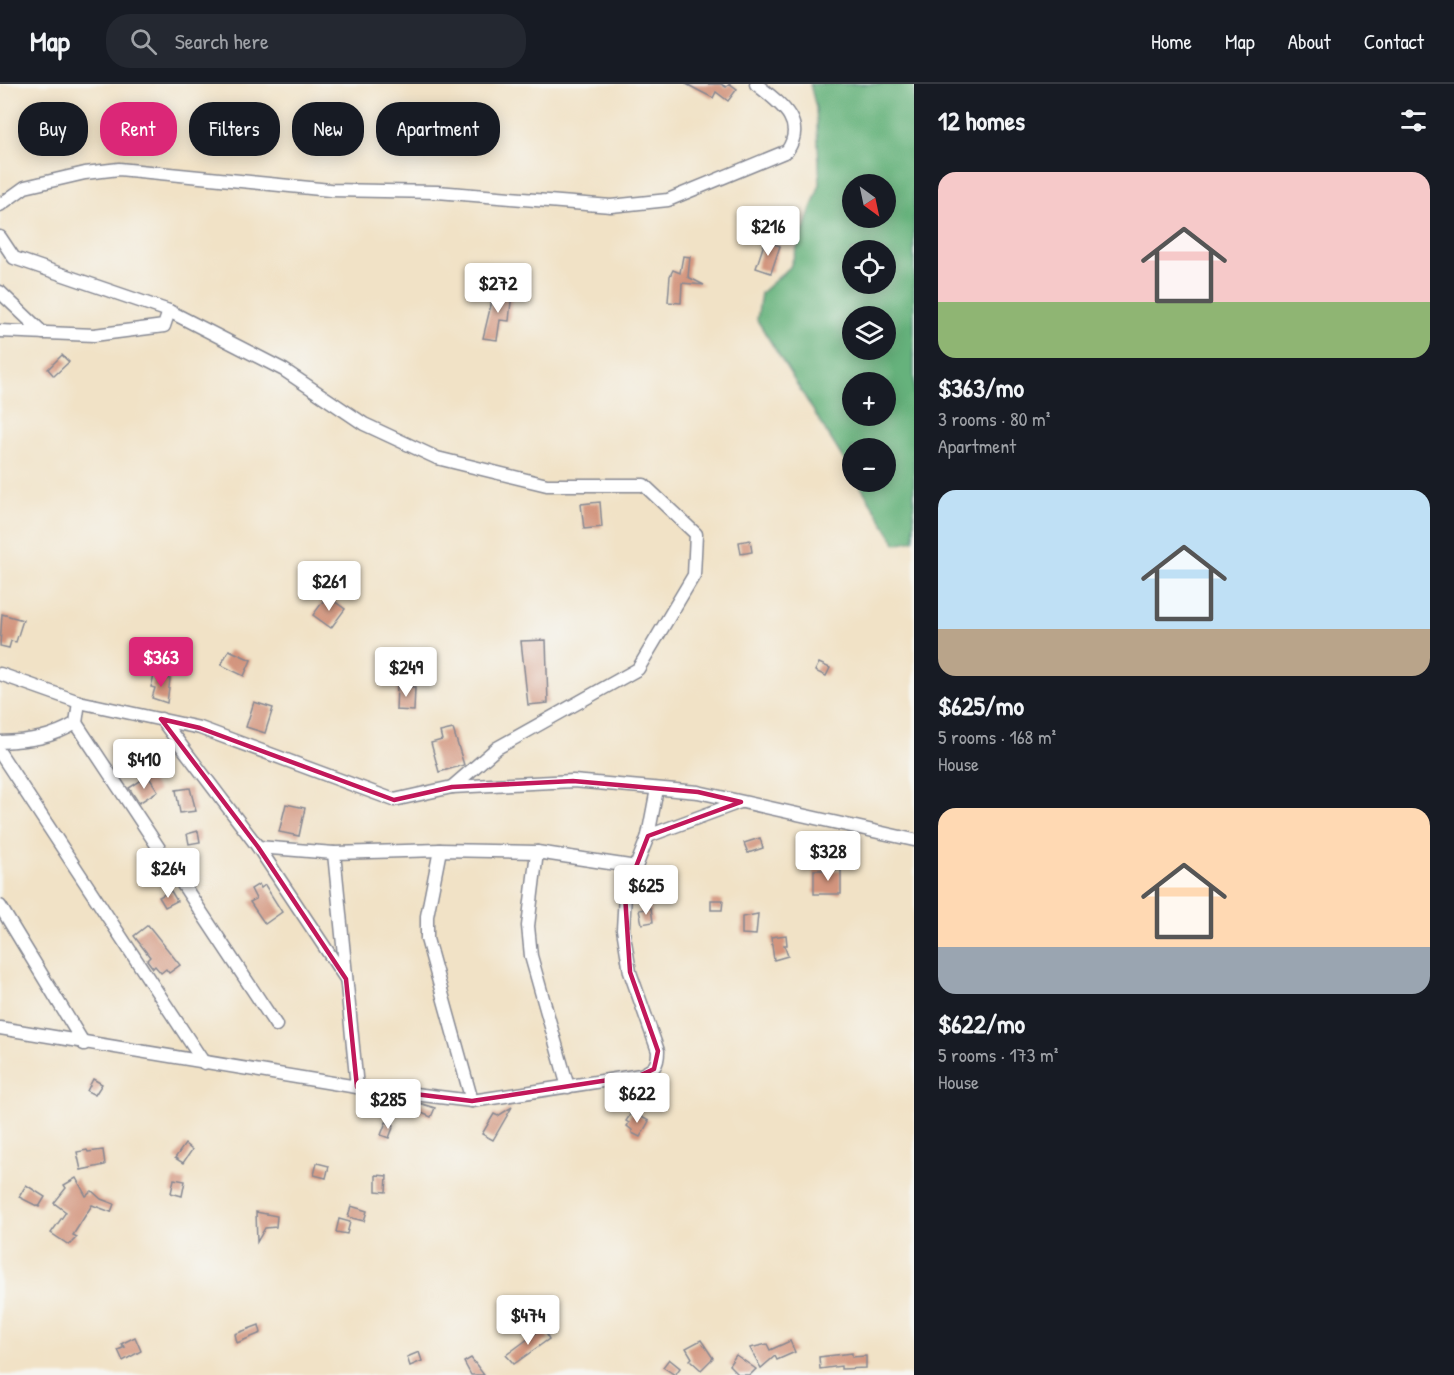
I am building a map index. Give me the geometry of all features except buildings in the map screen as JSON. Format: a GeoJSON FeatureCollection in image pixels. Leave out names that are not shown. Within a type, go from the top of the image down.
{"type":"FeatureCollection","features":[{"type":"Feature","properties":{"kind":"street"},"geometry":{"type":"LineString","coordinates":[[0,205],[25,187],[85,173],[119,169],[330,190],[437,192],[611,206],[668,200],[787,151],[793,142],[796,128],[788,113],[756,84]]}},
{"type":"Feature","properties":{"kind":"street"},"geometry":{"type":"LineString","coordinates":[[1,239],[14,258],[169,311],[284,370],[364,424],[437,458],[547,485],[644,485],[696,534],[694,575],[638,669],[497,748],[452,787]]}},
{"type":"Feature","properties":{"kind":"street"},"geometry":{"type":"LineString","coordinates":[[0,292],[43,333]]}},
{"type":"Feature","properties":{"kind":"street"},"geometry":{"type":"LineString","coordinates":[[0,331],[94,335],[164,326],[169,311]]}},
{"type":"Feature","properties":{"kind":"street"},"geometry":{"type":"LineString","coordinates":[[0,674],[79,702],[200,728],[394,800],[452,787],[573,781],[698,792],[914,840]]}},
{"type":"Feature","properties":{"kind":"street"},"geometry":{"type":"LineString","coordinates":[[79,702],[76,723],[276,1025]]}},
{"type":"Feature","properties":{"kind":"street"},"geometry":{"type":"LineString","coordinates":[[161,719],[258,847],[346,979]]}},
{"type":"Feature","properties":{"kind":"street"},"geometry":{"type":"LineString","coordinates":[[0,742],[48,736],[76,723]]}},
{"type":"Feature","properties":{"kind":"street"},"geometry":{"type":"LineString","coordinates":[[0,753],[204,1063]]}},
{"type":"Feature","properties":{"kind":"street"},"geometry":{"type":"LineString","coordinates":[[0,1028],[84,1044],[357,1088],[472,1101],[641,1075],[654,1068],[658,1062],[658,1051],[630,972],[623,929],[625,895],[648,836],[657,789]]}},
{"type":"Feature","properties":{"kind":"street"},"geometry":{"type":"LineString","coordinates":[[648,836],[741,802]]}},
{"type":"Feature","properties":{"kind":"street"},"geometry":{"type":"LineString","coordinates":[[258,847],[334,853],[441,850],[537,852],[636,867]]}},
{"type":"Feature","properties":{"kind":"street"},"geometry":{"type":"LineString","coordinates":[[441,850],[427,916],[427,939],[472,1101]]}},
{"type":"Feature","properties":{"kind":"street"},"geometry":{"type":"LineString","coordinates":[[537,852],[528,926],[531,956],[568,1087]]}},
{"type":"Feature","properties":{"kind":"street"},"geometry":{"type":"LineString","coordinates":[[334,853],[357,1088]]}},
{"type":"Feature","properties":{"kind":"street"},"geometry":{"type":"LineString","coordinates":[[0,906],[84,1044]]}},
{"type":"Feature","properties":{"kind":"highlighted area"},"geometry":{"type":"Polygon","coordinates":[[[161,719],[200,728],[394,800],[452,787],[573,781],[698,792],[741,802],[648,836],[625,895],[630,972],[658,1051],[654,1069],[641,1075],[472,1101],[357,1087],[346,979],[258,847],[161,719]]]}},
{"type":"Feature","properties":{"kind":"green space"},"geometry":{"type":"Polygon","coordinates":[[[810,84],[914,84],[914,540],[896,544],[864,492],[896,492],[896,438],[842,438],[842,457],[757,320],[761,293],[790,267],[820,184],[816,108],[810,84]]]}}]}
